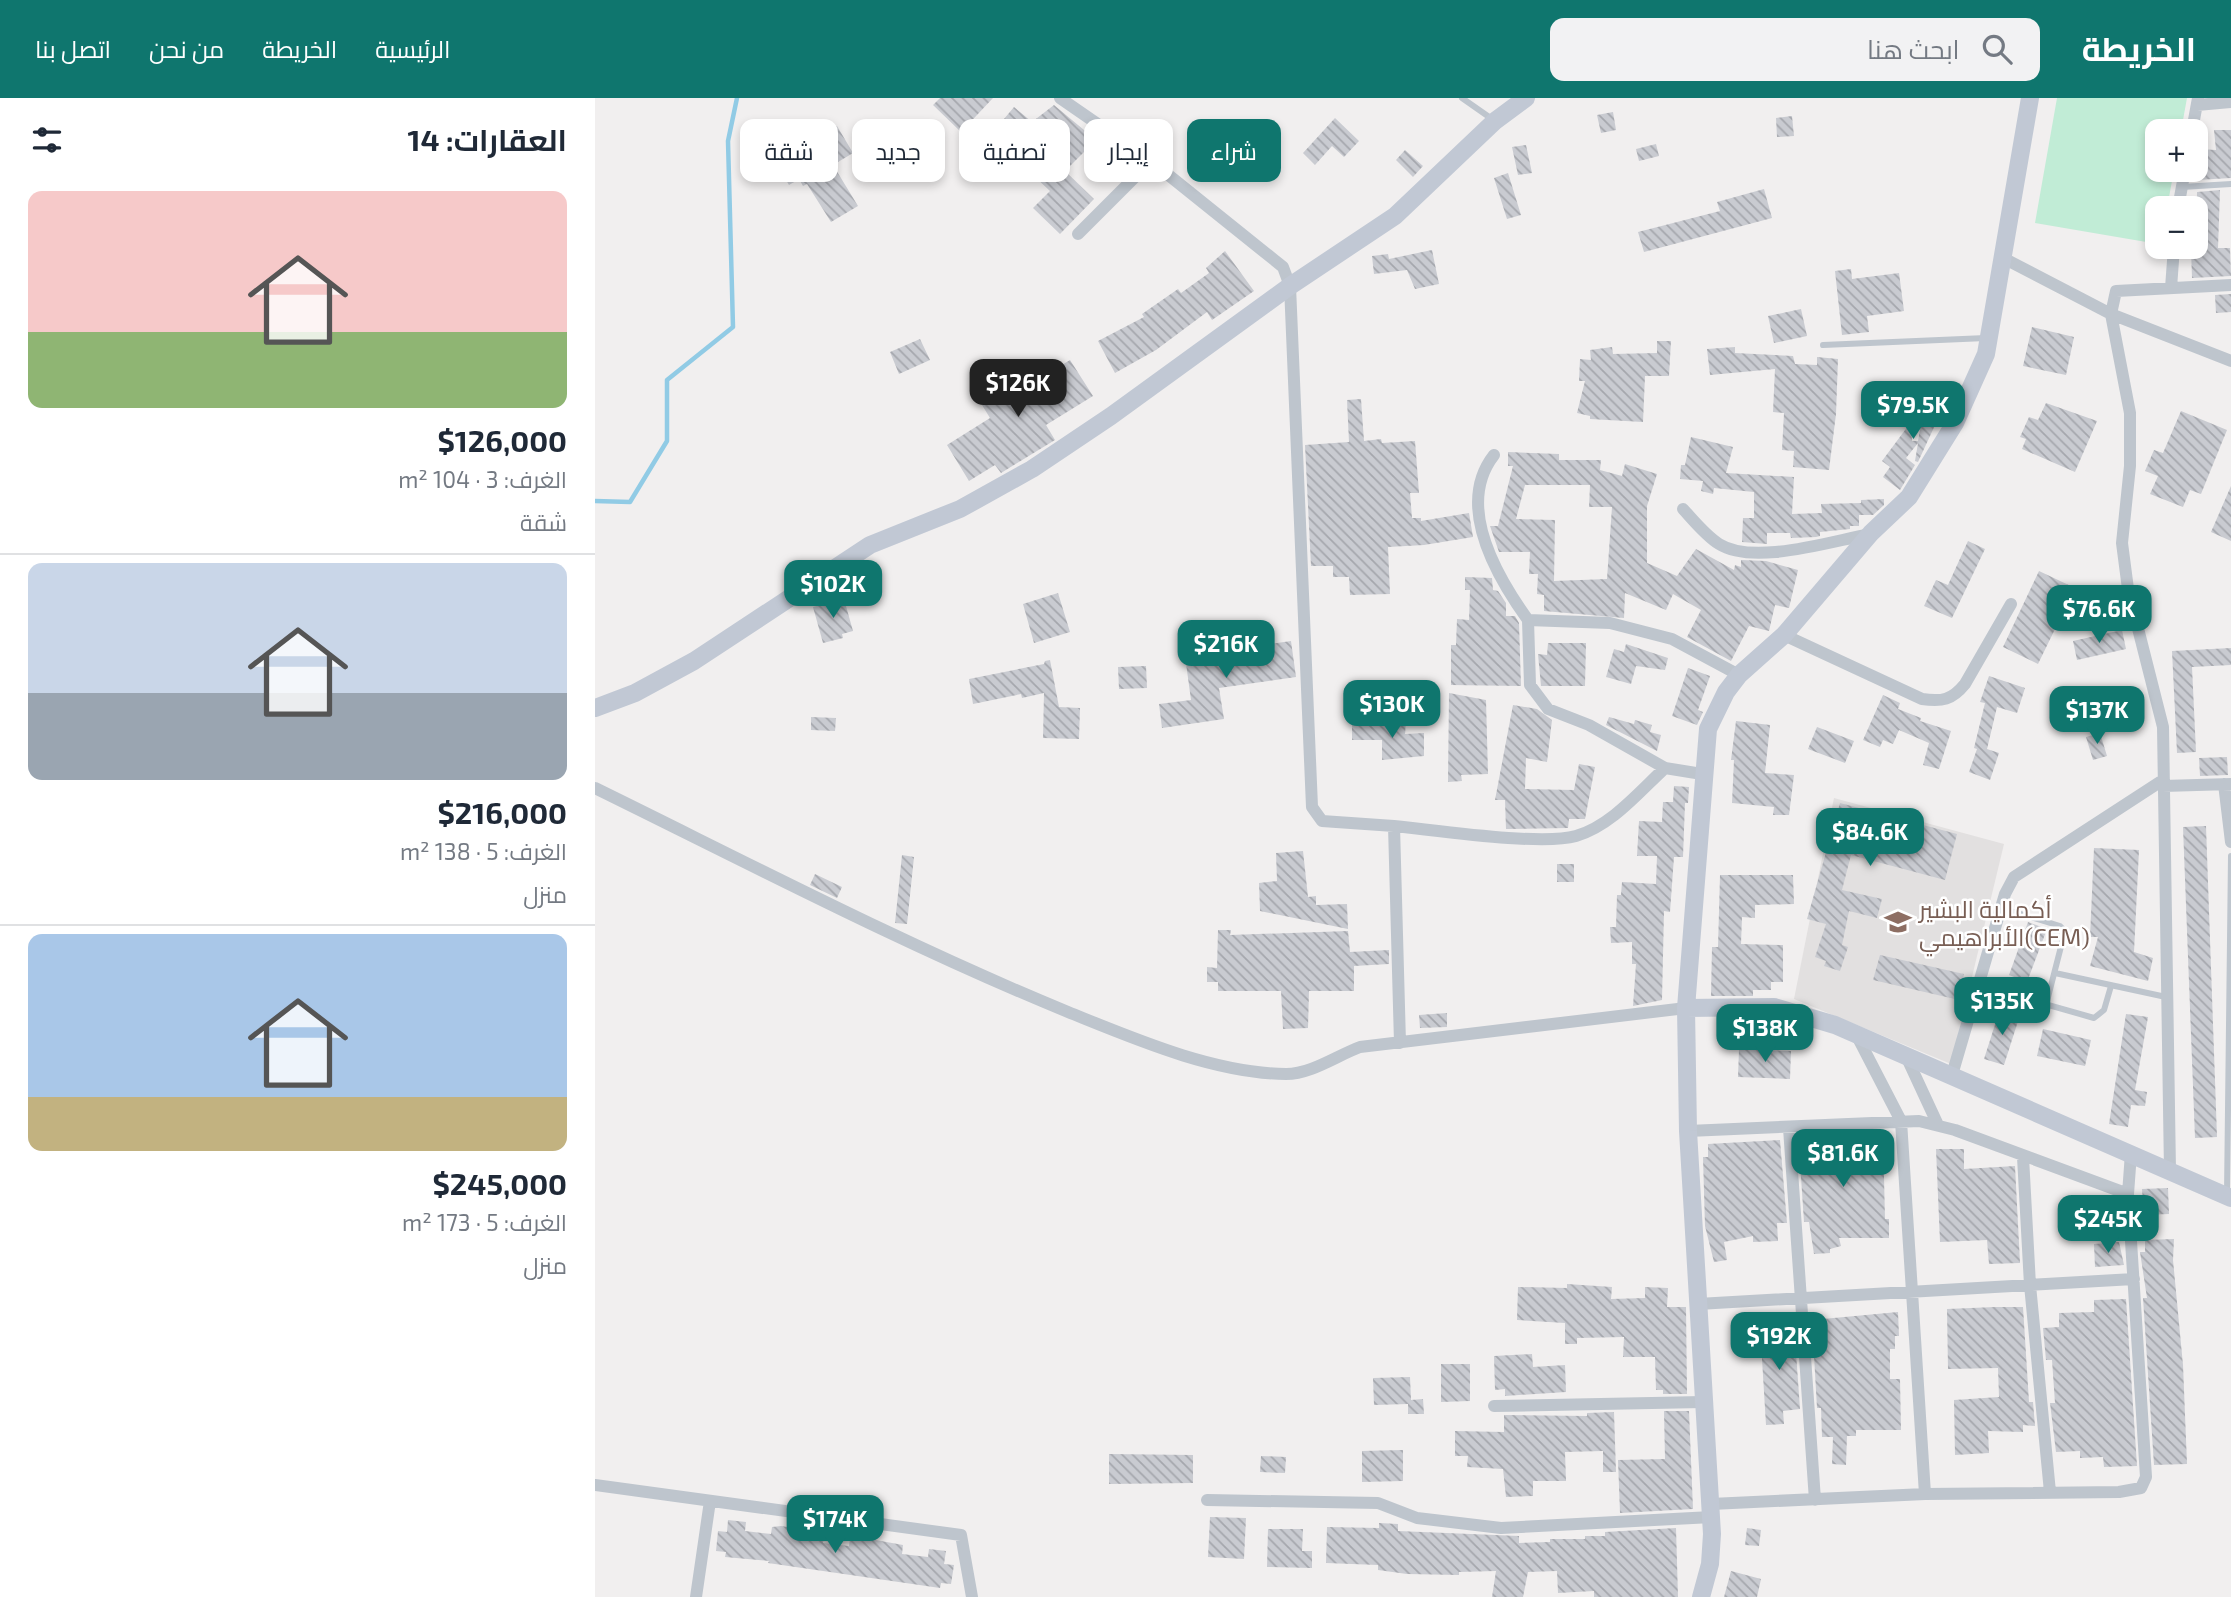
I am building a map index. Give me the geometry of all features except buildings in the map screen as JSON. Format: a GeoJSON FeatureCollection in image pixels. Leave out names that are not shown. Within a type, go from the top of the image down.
{"type":"FeatureCollection","features":[{"type":"Feature","properties":{"kind":"street"},"geometry":{"type":"LineString","coordinates":[[1061,98],[1091,119]]}},
{"type":"Feature","properties":{"kind":"street"},"geometry":{"type":"LineString","coordinates":[[595,708],[635,693],[694,661],[870,545],[960,509],[1031,468],[1111,416],[1290,286],[1395,216],[1495,121],[1526,98]]}},
{"type":"Feature","properties":{"kind":"street"},"geometry":{"type":"LineString","coordinates":[[1701,1597],[1710,1564],[1711,1511],[1688,1132],[1686,1007],[1702,774],[1708,729],[1726,692],[1739,675],[1784,635],[1871,533],[1909,497],[1955,423],[1986,354],[2030,98]]}},
{"type":"Feature","properties":{"kind":"street"},"geometry":{"type":"LineString","coordinates":[[2194,119],[2197,101],[2231,102]]}},
{"type":"Feature","properties":{"kind":"street"},"geometry":{"type":"LineString","coordinates":[[1173,179],[1283,267],[1290,286],[1312,807],[1322,821],[1532,838],[1575,836],[1599,825],[1665,768]]}},
{"type":"Feature","properties":{"kind":"street"},"geometry":{"type":"LineString","coordinates":[[1078,234],[1130,182]]}},
{"type":"Feature","properties":{"kind":"street"},"geometry":{"type":"LineString","coordinates":[[2180,196],[2183,182]]}},
{"type":"Feature","properties":{"kind":"street"},"geometry":{"type":"LineString","coordinates":[[2003,258],[2111,314],[2231,361]]}},
{"type":"Feature","properties":{"kind":"street"},"geometry":{"type":"LineString","coordinates":[[2171,288],[2172,259]]}},
{"type":"Feature","properties":{"kind":"street"},"geometry":{"type":"LineString","coordinates":[[2170,1171],[2163,727],[2128,589],[2122,543],[2130,466],[2130,413],[2111,314],[2116,291],[2231,285]]}},
{"type":"Feature","properties":{"kind":"street"},"geometry":{"type":"LineString","coordinates":[[1494,455],[1486,466],[1479,488],[1484,544],[1528,620],[1530,685],[1548,709],[1589,726],[1665,768],[1702,774]]}},
{"type":"Feature","properties":{"kind":"street"},"geometry":{"type":"LineString","coordinates":[[1683,509],[1718,544],[1746,552],[1770,553],[1871,533]]}},
{"type":"Feature","properties":{"kind":"street"},"geometry":{"type":"LineString","coordinates":[[1784,635],[1922,699],[1941,702],[1957,694],[1965,684],[2011,604]]}},
{"type":"Feature","properties":{"kind":"street"},"geometry":{"type":"LineString","coordinates":[[1528,620],[1623,626],[1672,639],[1739,675]]}},
{"type":"Feature","properties":{"kind":"street"},"geometry":{"type":"LineString","coordinates":[[1952,1074],[2001,908],[2014,877],[2163,783],[2227,784],[2231,842]]}},
{"type":"Feature","properties":{"kind":"street"},"geometry":{"type":"LineString","coordinates":[[595,788],[982,976],[1173,1054],[1287,1074],[1310,1070],[1360,1047],[1686,1007],[1774,1007],[1856,1034],[1952,1074],[2229,1197]]}},
{"type":"Feature","properties":{"kind":"street"},"geometry":{"type":"LineString","coordinates":[[1394,826],[1400,1043]]}},
{"type":"Feature","properties":{"kind":"street"},"geometry":{"type":"LineString","coordinates":[[1856,1034],[1901,1121],[1925,1494]]}},
{"type":"Feature","properties":{"kind":"street"},"geometry":{"type":"LineString","coordinates":[[1906,1055],[1938,1125]]}},
{"type":"Feature","properties":{"kind":"street"},"geometry":{"type":"LineString","coordinates":[[1688,1132],[1901,1121],[1938,1125],[2128,1194]]}},
{"type":"Feature","properties":{"kind":"street"},"geometry":{"type":"LineString","coordinates":[[1789,1128],[1815,1500]]}},
{"type":"Feature","properties":{"kind":"street"},"geometry":{"type":"LineString","coordinates":[[1207,1500],[1378,1503],[1417,1518],[1501,1528],[1815,1500],[1925,1494],[2134,1491],[2145,1482],[2128,1194],[2131,1153]]}},
{"type":"Feature","properties":{"kind":"street"},"geometry":{"type":"LineString","coordinates":[[2024,1157],[2030,1284],[2050,1492]]}},
{"type":"Feature","properties":{"kind":"street"},"geometry":{"type":"LineString","coordinates":[[1698,1304],[2134,1279]]}},
{"type":"Feature","properties":{"kind":"street"},"geometry":{"type":"LineString","coordinates":[[1494,1406],[1703,1402]]}},
{"type":"Feature","properties":{"kind":"street"},"geometry":{"type":"LineString","coordinates":[[595,1485],[961,1535],[972,1597]]}},
{"type":"Feature","properties":{"kind":"street"},"geometry":{"type":"LineString","coordinates":[[696,1597],[710,1501]]}},
{"type":"Feature","properties":{"kind":"lane"},"geometry":{"type":"LineString","coordinates":[[1462,98],[1495,121]]}},
{"type":"Feature","properties":{"kind":"lane"},"geometry":{"type":"LineString","coordinates":[[2182,187],[2231,184]]}},
{"type":"Feature","properties":{"kind":"lane"},"geometry":{"type":"LineString","coordinates":[[1823,345],[1989,338]]}},
{"type":"Feature","properties":{"kind":"lane"},"geometry":{"type":"LineString","coordinates":[[2229,1197],[2231,856]]}},
{"type":"Feature","properties":{"kind":"lane"},"geometry":{"type":"LineString","coordinates":[[2001,908],[2063,928],[2065,939],[2046,1005]]}},
{"type":"Feature","properties":{"kind":"lane"},"geometry":{"type":"LineString","coordinates":[[2055,973],[2166,997]]}},
{"type":"Feature","properties":{"kind":"lane"},"geometry":{"type":"LineString","coordinates":[[1977,985],[2094,1018],[2104,1010],[2111,986]]}},
{"type":"Feature","properties":{"kind":"shaded area","name":"أكمالية البشير الأبراهيمي(CEM)"},"geometry":{"type":"Polygon","coordinates":[[[1834,798],[2004,844],[1951,1064],[1794,999],[1834,798]]]}},
{"type":"Feature","properties":{"kind":"green space"},"geometry":{"type":"Polygon","coordinates":[[[2057,98],[2187,98],[2183,119],[2145,119],[2145,182],[2172,182],[2169,196],[2145,196],[2145,242],[2035,223],[2057,98]]]}},
{"type":"Feature","properties":{"kind":"waterway"},"geometry":{"type":"LineString","coordinates":[[595,501],[630,502],[667,441],[667,380],[733,327],[728,141],[737,98]]}},
{"type":"Feature","properties":{"kind":"place","name":"أكمالية البشير الأبراهيمي(CEM)"},"geometry":{"type":"Point","coordinates":[1898,922]}}]}
